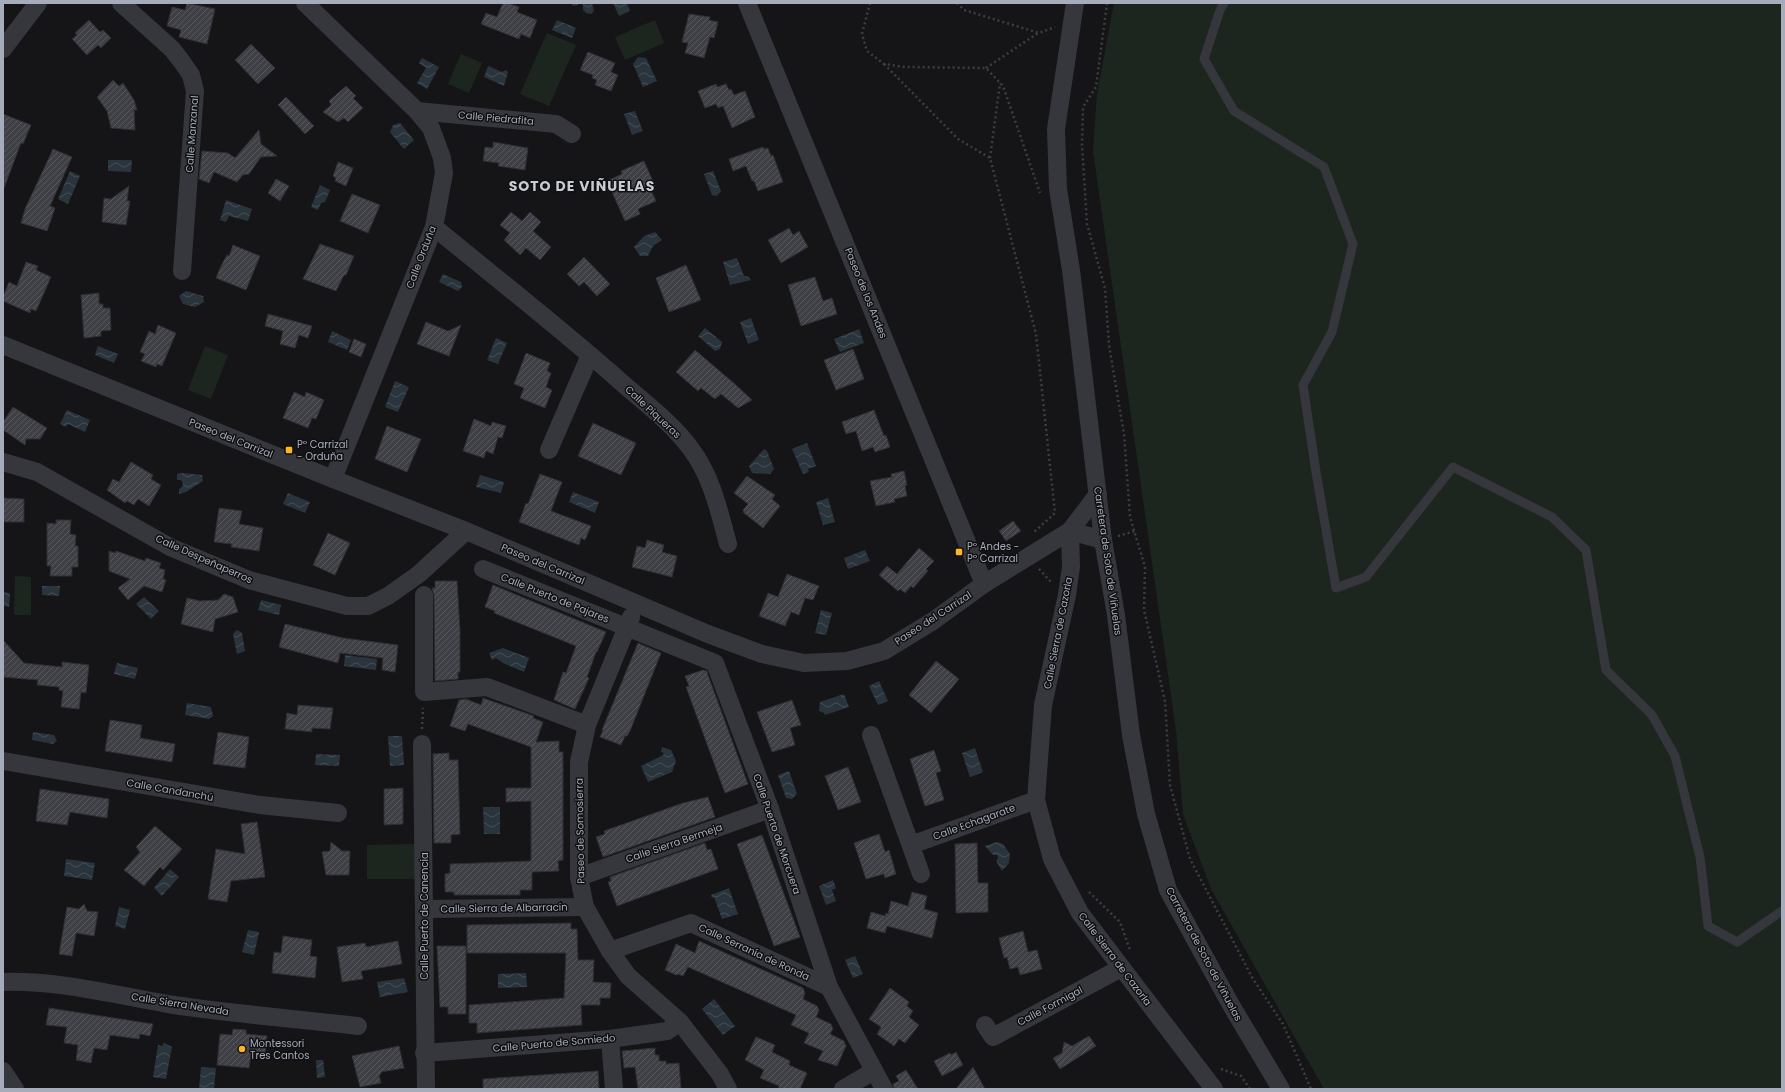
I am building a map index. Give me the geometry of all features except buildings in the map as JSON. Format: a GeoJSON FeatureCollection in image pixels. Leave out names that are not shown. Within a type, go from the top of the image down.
{"type":"FeatureCollection","features":[{"type":"Feature","properties":{"kind":"street"},"geometry":{"type":"LineString","coordinates":[[3,49],[38,3]]}},
{"type":"Feature","properties":{"kind":"street","name":"Calle Manzanal"},"geometry":{"type":"LineString","coordinates":[[121,3],[172,49],[191,75],[195,91],[182,271]]}},
{"type":"Feature","properties":{"kind":"street","name":"Calle Orduña"},"geometry":{"type":"LineString","coordinates":[[305,3],[417,111],[431,128],[442,158],[444,172],[434,227],[333,479]]}},
{"type":"Feature","properties":{"kind":"street","name":"Paseo de los Andes"},"geometry":{"type":"LineString","coordinates":[[747,3],[984,584]]}},
{"type":"Feature","properties":{"kind":"street","name":"Carretera de Soto de Viñuelas"},"geometry":{"type":"LineString","coordinates":[[1076,3],[1056,129],[1058,181],[1071,270],[1103,540],[1116,615],[1132,742],[1146,814],[1168,890],[1231,1005],[1281,1089]]}},
{"type":"Feature","properties":{"kind":"street","name":"Calle Piedrafita"},"geometry":{"type":"LineString","coordinates":[[417,111],[556,124],[572,134]]}},
{"type":"Feature","properties":{"kind":"street","name":"Calle Piqueras"},"geometry":{"type":"LineString","coordinates":[[434,227],[590,355],[674,429],[691,449],[705,471],[715,495],[728,544]]}},
{"type":"Feature","properties":{"kind":"street","name":"Paseo del Carrizal"},"geometry":{"type":"LineString","coordinates":[[3,345],[333,479],[466,531],[637,604],[762,654],[804,663],[847,661],[884,651],[933,621],[984,584],[1070,531],[1098,494]]}},
{"type":"Feature","properties":{"kind":"street"},"geometry":{"type":"LineString","coordinates":[[549,450],[590,355]]}},
{"type":"Feature","properties":{"kind":"street","name":"Calle Despeñaperros"},"geometry":{"type":"LineString","coordinates":[[3,462],[37,472],[170,547],[242,577],[347,606],[368,606],[388,596],[420,574],[466,531]]}},
{"type":"Feature","properties":{"kind":"street"},"geometry":{"type":"LineString","coordinates":[[1070,531],[1103,540]]}},
{"type":"Feature","properties":{"kind":"street","name":"Calle Sierra de Cazorla"},"geometry":{"type":"LineString","coordinates":[[1070,531],[1071,567],[1068,595],[1043,705],[1036,800],[1052,859],[1080,913],[1214,1089]]}},
{"type":"Feature","properties":{"kind":"street","name":"Calle Puerto de Pajares"},"geometry":{"type":"LineString","coordinates":[[483,569],[627,627]]}},
{"type":"Feature","properties":{"kind":"street"},"geometry":{"type":"LineString","coordinates":[[424,595],[424,692],[487,687],[587,725]]}},
{"type":"Feature","properties":{"kind":"street","name":"Paseo de Somosierra"},"geometry":{"type":"LineString","coordinates":[[637,604],[587,725],[579,762],[579,877],[585,907],[610,951],[628,976],[680,1022],[720,1074],[728,1089]]}},
{"type":"Feature","properties":{"kind":"street","name":"Calle Puerto de Morcuera"},"geometry":{"type":"LineString","coordinates":[[627,627],[715,663],[770,809],[829,987],[884,1089]]}},
{"type":"Feature","properties":{"kind":"street"},"geometry":{"type":"LineString","coordinates":[[871,735],[921,874]]}},
{"type":"Feature","properties":{"kind":"street","name":"Calle Puerto de Canencia"},"geometry":{"type":"LineString","coordinates":[[422,744],[424,1053],[426,1089]]}},
{"type":"Feature","properties":{"kind":"street","name":"Calle Candanchú"},"geometry":{"type":"LineString","coordinates":[[3,761],[260,805],[338,813]]}},
{"type":"Feature","properties":{"kind":"street","name":"Calle Echagarate"},"geometry":{"type":"LineString","coordinates":[[911,845],[1036,800]]}},
{"type":"Feature","properties":{"kind":"street","name":"Calle Sierra Bermeja"},"geometry":{"type":"LineString","coordinates":[[579,877],[770,809]]}},
{"type":"Feature","properties":{"kind":"street","name":"Calle Sierra de Albarracín"},"geometry":{"type":"LineString","coordinates":[[424,909],[585,907]]}},
{"type":"Feature","properties":{"kind":"street","name":"Calle Serranía de Ronda"},"geometry":{"type":"LineString","coordinates":[[610,951],[691,923],[829,987]]}},
{"type":"Feature","properties":{"kind":"street","name":"Calle Formigal"},"geometry":{"type":"LineString","coordinates":[[985,1025],[992,1037],[1121,968]]}},
{"type":"Feature","properties":{"kind":"street","name":"Calle Sierra Nevada"},"geometry":{"type":"LineString","coordinates":[[3,982],[98,990],[220,1011],[358,1026]]}},
{"type":"Feature","properties":{"kind":"street","name":"Calle Puerto de Somiedo"},"geometry":{"type":"LineString","coordinates":[[424,1053],[610,1038],[667,1031],[680,1022]]}},
{"type":"Feature","properties":{"kind":"street"},"geometry":{"type":"LineString","coordinates":[[610,1038],[614,1089]]}},
{"type":"Feature","properties":{"kind":"street"},"geometry":{"type":"LineString","coordinates":[[3,1071],[15,1089]]}},
{"type":"Feature","properties":{"kind":"street"},"geometry":{"type":"LineString","coordinates":[[843,1089],[874,1071]]}},
{"type":"Feature","properties":{"kind":"lane"},"geometry":{"type":"LineString","coordinates":[[1224,3],[1220,10],[1204,60],[1234,111],[1324,167],[1353,244],[1332,332],[1303,386],[1336,588],[1366,577],[1453,467],[1552,517],[1586,550],[1606,670],[1652,715],[1675,756],[1700,857],[1708,926],[1738,942],[1782,911]]}},
{"type":"Feature","properties":{"kind":"path"},"geometry":{"type":"LineString","coordinates":[[870,3],[862,34],[867,51],[884,64],[958,139],[990,158]]}},
{"type":"Feature","properties":{"kind":"path"},"geometry":{"type":"LineString","coordinates":[[957,3],[964,10],[1039,33]]}},
{"type":"Feature","properties":{"kind":"path"},"geometry":{"type":"LineString","coordinates":[[1107,3],[1096,87],[1083,107],[1082,145],[1087,224],[1105,288],[1109,345],[1124,434],[1130,517],[1145,567],[1144,610],[1165,701],[1170,784],[1190,858],[1253,979],[1283,1024],[1311,1089]]}},
{"type":"Feature","properties":{"kind":"path"},"geometry":{"type":"LineString","coordinates":[[884,64],[905,67],[986,68],[1039,33],[1073,21]]}},
{"type":"Feature","properties":{"kind":"path"},"geometry":{"type":"LineString","coordinates":[[986,68],[1003,86],[1042,197]]}},
{"type":"Feature","properties":{"kind":"path"},"geometry":{"type":"LineString","coordinates":[[1000,83],[990,158],[1036,334],[1055,513],[1029,536]]}},
{"type":"Feature","properties":{"kind":"path"},"geometry":{"type":"LineString","coordinates":[[1012,566],[1022,574],[1037,567],[1056,588],[1068,595]]}},
{"type":"Feature","properties":{"kind":"path"},"geometry":{"type":"LineString","coordinates":[[422,744],[424,692]]}},
{"type":"Feature","properties":{"kind":"path"},"geometry":{"type":"LineString","coordinates":[[1085,887],[1120,922],[1131,952]]}},
{"type":"Feature","properties":{"kind":"path"},"geometry":{"type":"LineString","coordinates":[[1219,1068],[1240,1076],[1250,1089]]}},
{"type":"Feature","properties":{"kind":"shaded area"},"geometry":{"type":"Polygon","coordinates":[[[1114,3],[1782,3],[1782,1089],[1324,1089],[1211,889],[1183,814],[1176,730],[1093,151],[1097,94],[1114,3]]]}},
{"type":"Feature","properties":{"kind":"shaded area"},"geometry":{"type":"Polygon","coordinates":[[[655,20],[664,43],[625,60],[615,37],[655,20]]]}},
{"type":"Feature","properties":{"kind":"shaded area"},"geometry":{"type":"Polygon","coordinates":[[[547,33],[576,45],[549,106],[520,94],[547,33]]]}},
{"type":"Feature","properties":{"kind":"shaded area"},"geometry":{"type":"Polygon","coordinates":[[[461,54],[482,63],[469,93],[448,84],[461,54]]]}},
{"type":"Feature","properties":{"kind":"shaded area"},"geometry":{"type":"Polygon","coordinates":[[[205,346],[228,355],[211,399],[188,390],[205,346]]]}},
{"type":"Feature","properties":{"kind":"shaded area"},"geometry":{"type":"Polygon","coordinates":[[[15,576],[31,577],[31,615],[14,615],[15,576]]]}},
{"type":"Feature","properties":{"kind":"shaded area"},"geometry":{"type":"Polygon","coordinates":[[[415,844],[415,879],[367,879],[367,845],[415,844]]]}},
{"type":"Feature","properties":{"kind":"water"},"geometry":{"type":"Polygon","coordinates":[[[571,3],[583,3],[573,6],[571,3]]]}},
{"type":"Feature","properties":{"kind":"water"},"geometry":{"type":"Polygon","coordinates":[[[583,3],[592,3],[594,11],[591,14],[586,13],[583,10],[583,3]]]}},
{"type":"Feature","properties":{"kind":"water"},"geometry":{"type":"Polygon","coordinates":[[[613,3],[627,3],[630,11],[619,16],[613,3]]]}},
{"type":"Feature","properties":{"kind":"water"},"geometry":{"type":"Polygon","coordinates":[[[557,20],[576,28],[572,38],[552,30],[557,20]]]}},
{"type":"Feature","properties":{"kind":"water"},"geometry":{"type":"Polygon","coordinates":[[[638,57],[646,58],[657,81],[643,87],[633,64],[638,57]]]}},
{"type":"Feature","properties":{"kind":"water"},"geometry":{"type":"Polygon","coordinates":[[[422,58],[439,67],[427,89],[417,83],[426,68],[419,63],[422,58]]]}},
{"type":"Feature","properties":{"kind":"water"},"geometry":{"type":"Polygon","coordinates":[[[488,66],[502,72],[506,70],[508,72],[504,86],[484,77],[488,66]]]}},
{"type":"Feature","properties":{"kind":"water"},"geometry":{"type":"Polygon","coordinates":[[[635,111],[643,131],[632,135],[624,114],[635,111]]]}},
{"type":"Feature","properties":{"kind":"water"},"geometry":{"type":"Polygon","coordinates":[[[400,123],[414,140],[404,149],[390,132],[393,125],[400,123]]]}},
{"type":"Feature","properties":{"kind":"water"},"geometry":{"type":"Polygon","coordinates":[[[108,160],[132,160],[131,172],[108,171],[108,160]]]}},
{"type":"Feature","properties":{"kind":"water"},"geometry":{"type":"Polygon","coordinates":[[[70,171],[80,176],[68,204],[58,199],[70,171]]]}},
{"type":"Feature","properties":{"kind":"water"},"geometry":{"type":"Polygon","coordinates":[[[713,171],[721,191],[717,196],[712,195],[704,174],[713,171]]]}},
{"type":"Feature","properties":{"kind":"water"},"geometry":{"type":"Polygon","coordinates":[[[320,185],[330,190],[325,202],[321,203],[318,210],[311,207],[320,185]]]}},
{"type":"Feature","properties":{"kind":"water"},"geometry":{"type":"Polygon","coordinates":[[[226,200],[252,209],[248,221],[229,216],[226,222],[220,220],[226,200]]]}},
{"type":"Feature","properties":{"kind":"water"},"geometry":{"type":"Polygon","coordinates":[[[655,232],[662,240],[653,246],[648,256],[640,256],[634,247],[644,236],[655,232]]]}},
{"type":"Feature","properties":{"kind":"water"},"geometry":{"type":"Polygon","coordinates":[[[737,258],[744,276],[749,277],[751,280],[730,285],[723,262],[737,258]]]}},
{"type":"Feature","properties":{"kind":"water"},"geometry":{"type":"Polygon","coordinates":[[[443,274],[461,282],[462,287],[458,291],[439,282],[443,274]]]}},
{"type":"Feature","properties":{"kind":"water"},"geometry":{"type":"Polygon","coordinates":[[[186,291],[203,296],[204,302],[195,307],[183,304],[179,296],[186,291]]]}},
{"type":"Feature","properties":{"kind":"water"},"geometry":{"type":"Polygon","coordinates":[[[751,318],[759,340],[748,344],[740,322],[751,318]]]}},
{"type":"Feature","properties":{"kind":"water"},"geometry":{"type":"Polygon","coordinates":[[[705,328],[722,342],[720,349],[715,351],[698,336],[705,328]]]}},
{"type":"Feature","properties":{"kind":"water"},"geometry":{"type":"Polygon","coordinates":[[[859,329],[864,343],[840,352],[834,339],[859,329]]]}},
{"type":"Feature","properties":{"kind":"water"},"geometry":{"type":"Polygon","coordinates":[[[332,331],[351,340],[347,350],[328,342],[332,331]]]}},
{"type":"Feature","properties":{"kind":"water"},"geometry":{"type":"Polygon","coordinates":[[[496,338],[507,343],[498,364],[487,360],[496,338]]]}},
{"type":"Feature","properties":{"kind":"water"},"geometry":{"type":"Polygon","coordinates":[[[98,346],[118,354],[114,363],[95,355],[98,346]]]}},
{"type":"Feature","properties":{"kind":"water"},"geometry":{"type":"Polygon","coordinates":[[[395,381],[409,387],[398,412],[385,407],[395,381]]]}},
{"type":"Feature","properties":{"kind":"water"},"geometry":{"type":"Polygon","coordinates":[[[67,410],[90,420],[85,432],[68,424],[66,427],[60,424],[67,410]]]}},
{"type":"Feature","properties":{"kind":"water"},"geometry":{"type":"Polygon","coordinates":[[[807,443],[816,466],[808,469],[809,472],[803,474],[792,449],[807,443]]]}},
{"type":"Feature","properties":{"kind":"water"},"geometry":{"type":"Polygon","coordinates":[[[764,449],[767,451],[774,469],[770,474],[752,473],[749,466],[764,449]]]}},
{"type":"Feature","properties":{"kind":"water"},"geometry":{"type":"Polygon","coordinates":[[[183,473],[202,475],[203,481],[186,492],[179,494],[179,489],[183,484],[181,480],[177,480],[177,474],[183,473]]]}},
{"type":"Feature","properties":{"kind":"water"},"geometry":{"type":"Polygon","coordinates":[[[480,475],[504,482],[501,493],[476,487],[480,475]]]}},
{"type":"Feature","properties":{"kind":"water"},"geometry":{"type":"Polygon","coordinates":[[[573,492],[599,502],[595,513],[569,502],[573,492]]]}},
{"type":"Feature","properties":{"kind":"water"},"geometry":{"type":"Polygon","coordinates":[[[288,493],[310,502],[305,513],[283,504],[288,493]]]}},
{"type":"Feature","properties":{"kind":"water"},"geometry":{"type":"Polygon","coordinates":[[[828,498],[835,522],[823,525],[816,502],[828,498]]]}},
{"type":"Feature","properties":{"kind":"water"},"geometry":{"type":"Polygon","coordinates":[[[865,550],[870,561],[848,569],[844,558],[865,550]]]}},
{"type":"Feature","properties":{"kind":"water"},"geometry":{"type":"Polygon","coordinates":[[[42,586],[60,586],[59,596],[42,595],[42,586]]]}},
{"type":"Feature","properties":{"kind":"water"},"geometry":{"type":"Polygon","coordinates":[[[3,592],[10,593],[9,607],[3,606],[3,592]]]}},
{"type":"Feature","properties":{"kind":"water"},"geometry":{"type":"Polygon","coordinates":[[[144,597],[159,611],[151,619],[136,604],[144,597]]]}},
{"type":"Feature","properties":{"kind":"water"},"geometry":{"type":"Polygon","coordinates":[[[261,600],[281,605],[279,615],[258,610],[261,600]]]}},
{"type":"Feature","properties":{"kind":"water"},"geometry":{"type":"Polygon","coordinates":[[[821,610],[832,613],[826,635],[815,633],[821,610]]]}},
{"type":"Feature","properties":{"kind":"water"},"geometry":{"type":"Polygon","coordinates":[[[237,630],[242,633],[245,651],[237,654],[233,634],[237,630]]]}},
{"type":"Feature","properties":{"kind":"water"},"geometry":{"type":"Polygon","coordinates":[[[503,648],[529,658],[524,672],[503,663],[496,658],[492,660],[489,653],[503,648]]]}},
{"type":"Feature","properties":{"kind":"water"},"geometry":{"type":"Polygon","coordinates":[[[345,655],[377,659],[376,670],[344,666],[345,655]]]}},
{"type":"Feature","properties":{"kind":"water"},"geometry":{"type":"Polygon","coordinates":[[[117,663],[138,668],[135,679],[114,674],[117,663]]]}},
{"type":"Feature","properties":{"kind":"water"},"geometry":{"type":"Polygon","coordinates":[[[879,681],[888,701],[878,705],[869,686],[879,681]]]}},
{"type":"Feature","properties":{"kind":"water"},"geometry":{"type":"Polygon","coordinates":[[[844,694],[849,707],[825,715],[819,711],[820,702],[844,694]]]}},
{"type":"Feature","properties":{"kind":"water"},"geometry":{"type":"Polygon","coordinates":[[[187,703],[211,707],[213,716],[209,719],[185,715],[187,703]]]}},
{"type":"Feature","properties":{"kind":"water"},"geometry":{"type":"Polygon","coordinates":[[[33,732],[54,735],[57,741],[53,744],[32,740],[33,732]]]}},
{"type":"Feature","properties":{"kind":"water"},"geometry":{"type":"Polygon","coordinates":[[[388,736],[402,736],[404,765],[390,766],[388,736]]]}},
{"type":"Feature","properties":{"kind":"water"},"geometry":{"type":"Polygon","coordinates":[[[662,747],[671,750],[676,761],[672,772],[648,782],[641,766],[663,755],[664,753],[661,752],[662,747]]]}},
{"type":"Feature","properties":{"kind":"water"},"geometry":{"type":"Polygon","coordinates":[[[975,748],[983,772],[970,777],[962,753],[975,748]]]}},
{"type":"Feature","properties":{"kind":"water"},"geometry":{"type":"Polygon","coordinates":[[[316,754],[340,755],[339,766],[315,765],[316,754]]]}},
{"type":"Feature","properties":{"kind":"water"},"geometry":{"type":"Polygon","coordinates":[[[789,771],[797,794],[792,799],[786,798],[778,775],[789,771]]]}},
{"type":"Feature","properties":{"kind":"water"},"geometry":{"type":"Polygon","coordinates":[[[483,807],[500,807],[500,834],[484,834],[483,807]]]}},
{"type":"Feature","properties":{"kind":"water"},"geometry":{"type":"Polygon","coordinates":[[[997,842],[1003,844],[1010,854],[1009,863],[1002,871],[996,861],[998,858],[997,855],[993,855],[985,846],[997,842]]]}},
{"type":"Feature","properties":{"kind":"water"},"geometry":{"type":"Polygon","coordinates":[[[66,859],[95,863],[92,880],[64,876],[66,859]]]}},
{"type":"Feature","properties":{"kind":"water"},"geometry":{"type":"Polygon","coordinates":[[[170,869],[179,877],[162,896],[154,888],[170,869]]]}},
{"type":"Feature","properties":{"kind":"water"},"geometry":{"type":"Polygon","coordinates":[[[833,880],[836,888],[832,890],[836,901],[826,905],[819,886],[833,880]]]}},
{"type":"Feature","properties":{"kind":"water"},"geometry":{"type":"Polygon","coordinates":[[[729,888],[738,914],[722,919],[714,897],[712,898],[711,895],[729,888]]]}},
{"type":"Feature","properties":{"kind":"water"},"geometry":{"type":"Polygon","coordinates":[[[119,907],[130,910],[125,929],[115,926],[119,907]]]}},
{"type":"Feature","properties":{"kind":"water"},"geometry":{"type":"Polygon","coordinates":[[[248,930],[259,932],[254,955],[242,952],[248,930]]]}},
{"type":"Feature","properties":{"kind":"water"},"geometry":{"type":"Polygon","coordinates":[[[855,956],[863,974],[853,978],[845,960],[855,956]]]}},
{"type":"Feature","properties":{"kind":"water"},"geometry":{"type":"Polygon","coordinates":[[[526,973],[527,987],[498,988],[498,974],[526,973]]]}},
{"type":"Feature","properties":{"kind":"water"},"geometry":{"type":"Polygon","coordinates":[[[404,978],[408,992],[380,997],[377,982],[404,978]]]}},
{"type":"Feature","properties":{"kind":"water"},"geometry":{"type":"Polygon","coordinates":[[[714,999],[735,1026],[723,1035],[702,1009],[714,999]]]}},
{"type":"Feature","properties":{"kind":"water"},"geometry":{"type":"Polygon","coordinates":[[[164,1043],[172,1047],[166,1079],[153,1077],[158,1045],[162,1046],[164,1043]]]}},
{"type":"Feature","properties":{"kind":"water"},"geometry":{"type":"Polygon","coordinates":[[[316,1060],[323,1060],[325,1077],[317,1078],[316,1060]]]}},
{"type":"Feature","properties":{"kind":"water"},"geometry":{"type":"Polygon","coordinates":[[[201,1067],[216,1068],[214,1089],[199,1089],[201,1067]]]}},
{"type":"Feature","properties":{"kind":"place","name":"Pº Carrizal - Orduña"},"geometry":{"type":"Point","coordinates":[289,450]}},
{"type":"Feature","properties":{"kind":"place","name":"Pº Andes - Pº Carrizal"},"geometry":{"type":"Point","coordinates":[959,552]}},
{"type":"Feature","properties":{"kind":"place","name":"Montessori Tres Cantos"},"geometry":{"type":"Point","coordinates":[242,1049]}},
{"type":"Feature","properties":{"kind":"district","name":"SOTO DE VIÑUELAS"},"geometry":{"type":"Point","coordinates":[582,186]}}]}
